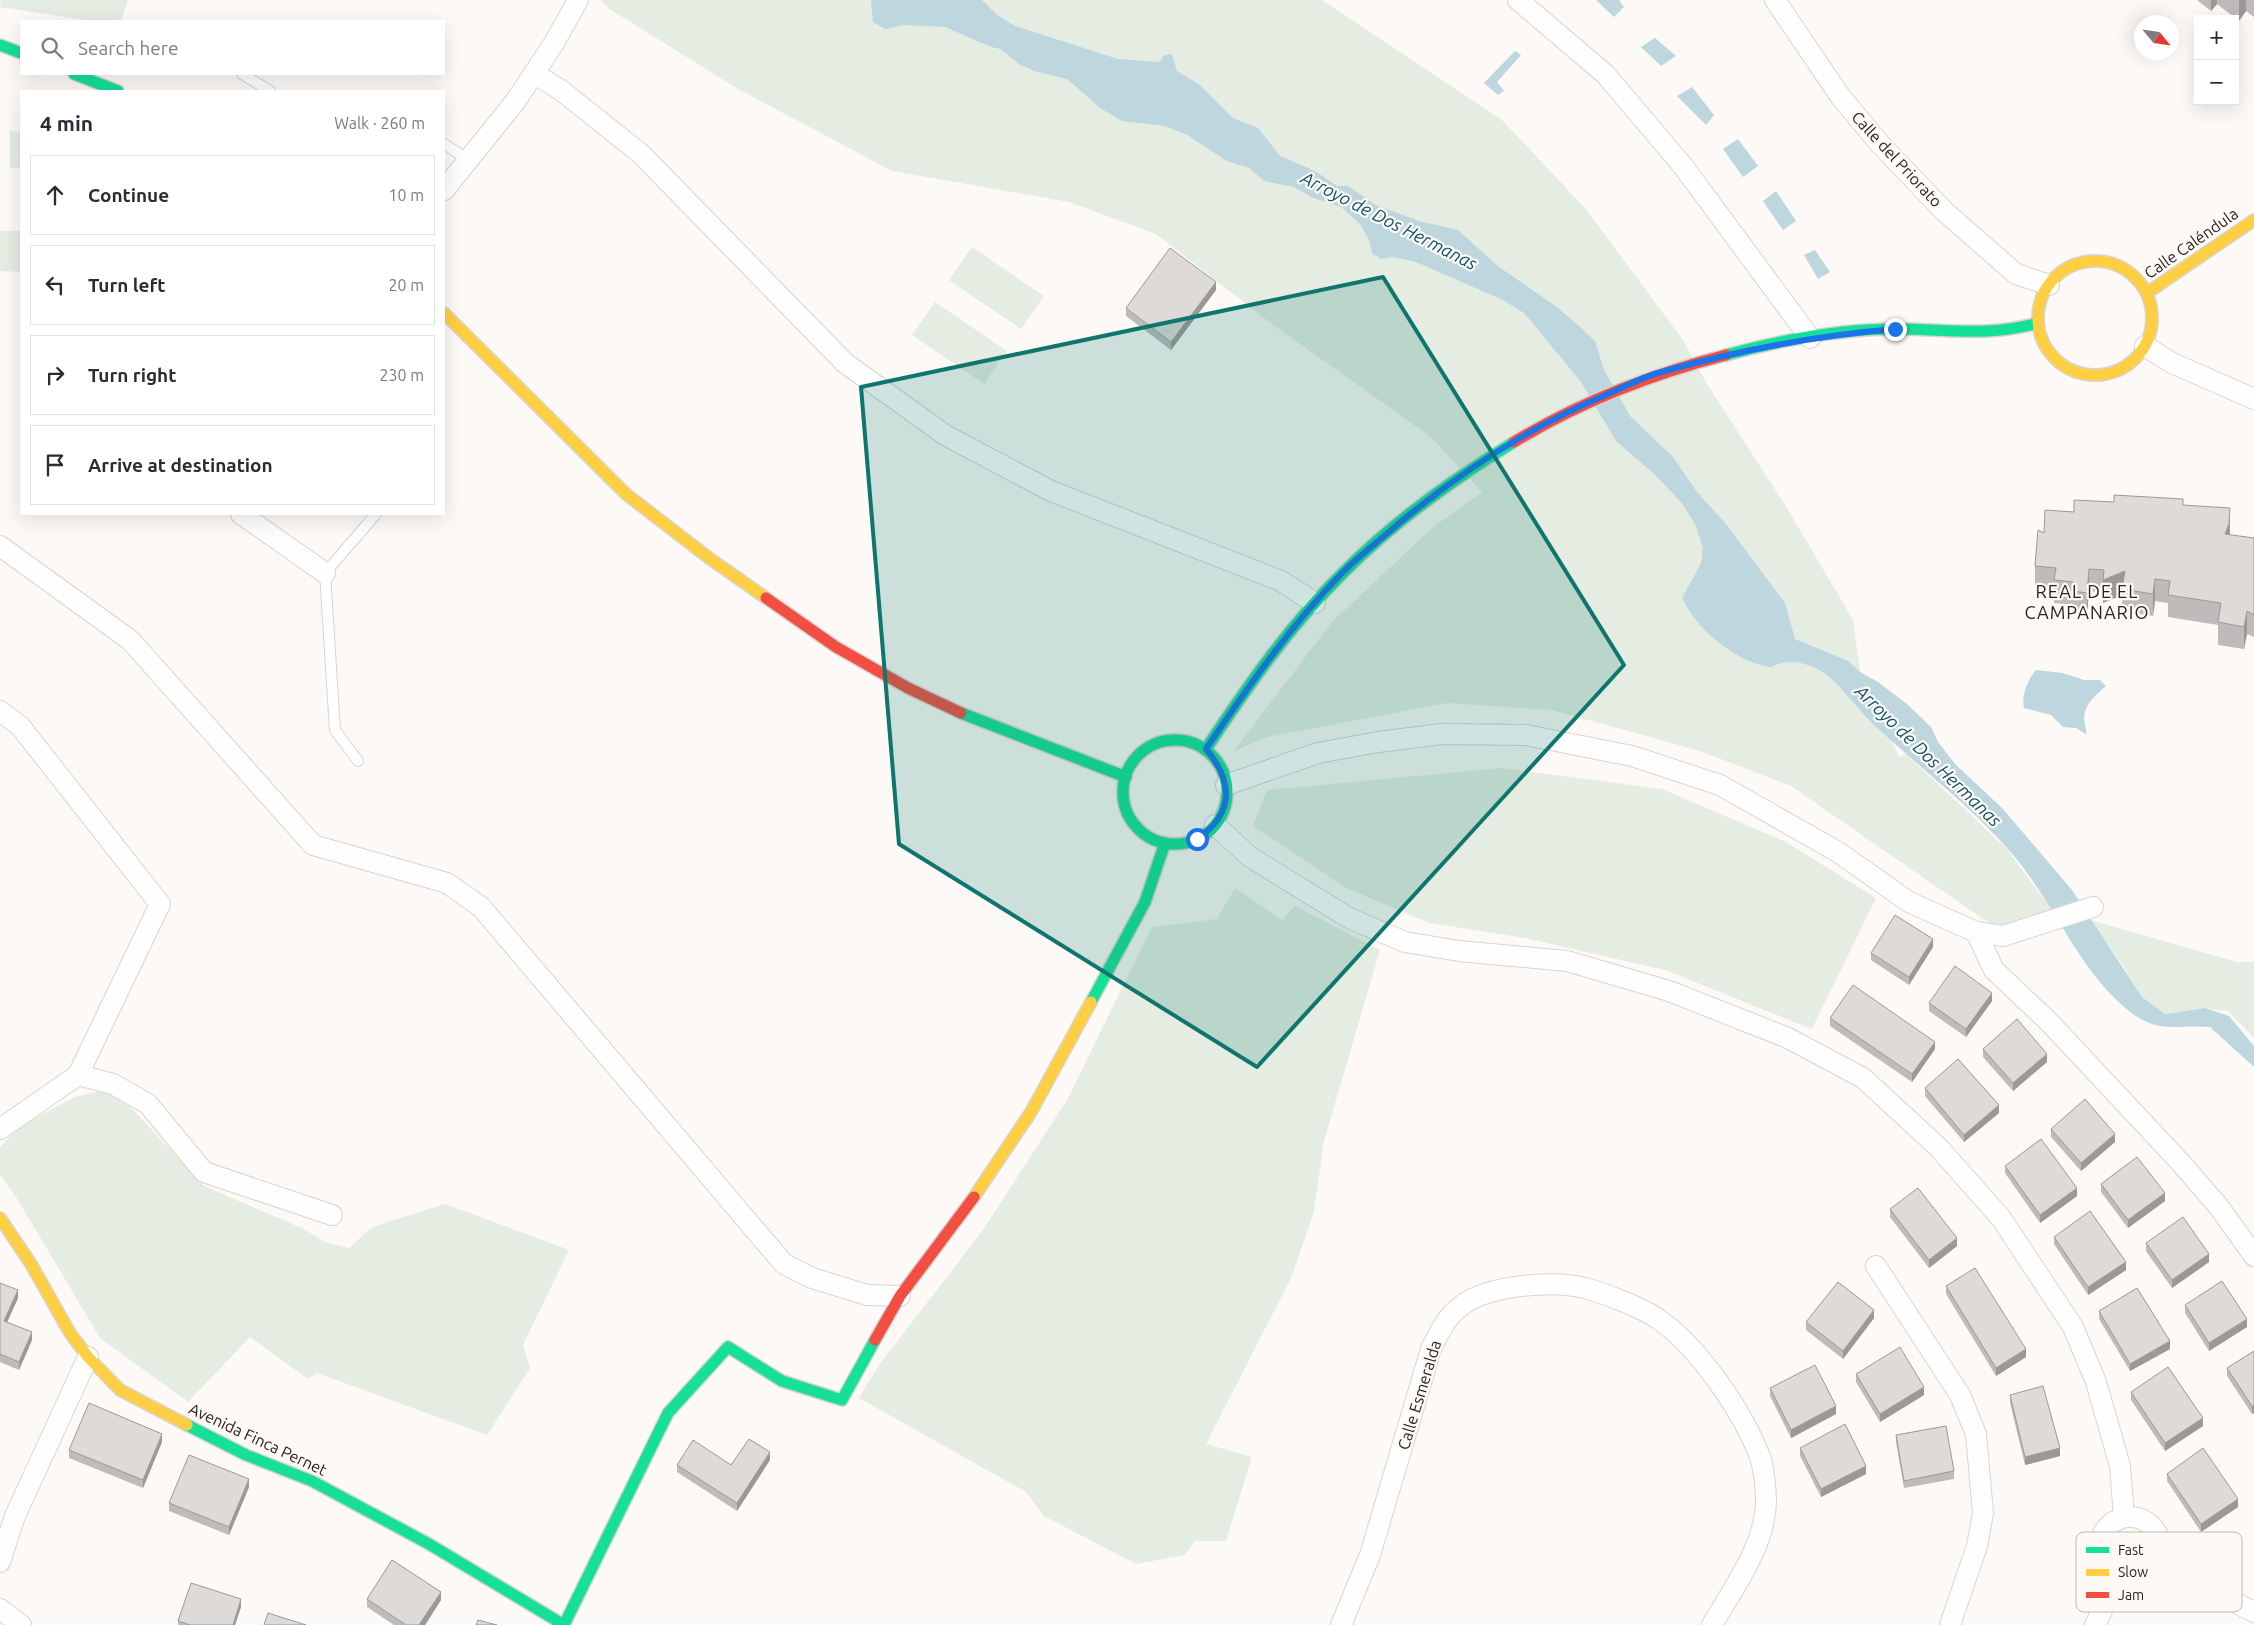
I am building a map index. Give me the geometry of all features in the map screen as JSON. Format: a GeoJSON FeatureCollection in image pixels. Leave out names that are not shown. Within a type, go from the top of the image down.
{"type":"FeatureCollection","features":[{"type":"Feature","properties":{"kind":"street"},"geometry":{"type":"LineString","coordinates":[[445,189],[535,74],[578,0]]}},
{"type":"Feature","properties":{"kind":"street"},"geometry":{"type":"LineString","coordinates":[[1518,0],[1605,74],[1683,166],[1810,338]]}},
{"type":"Feature","properties":{"kind":"street","name":"Calle del Priorato"},"geometry":{"type":"LineString","coordinates":[[1775,0],[1840,96],[1880,144],[1945,212],[2016,274],[2049,285]]}},
{"type":"Feature","properties":{"kind":"street"},"geometry":{"type":"LineString","coordinates":[[0,45],[20,53]]}},
{"type":"Feature","properties":{"kind":"street"},"geometry":{"type":"LineString","coordinates":[[535,74],[562,91],[642,154],[845,363],[945,435],[1050,491],[1281,581],[1314,603]]}},
{"type":"Feature","properties":{"kind":"street"},"geometry":{"type":"LineString","coordinates":[[76,75],[111,90]]}},
{"type":"Feature","properties":{"kind":"street","name":"Calle Caléndula"},"geometry":{"type":"LineString","coordinates":[[2147,294],[2254,220]]}},
{"type":"Feature","properties":{"kind":"street"},"geometry":{"type":"LineString","coordinates":[[2107,262],[2130,273],[2147,294],[2152,320],[2145,346],[2125,367],[2098,375],[2083,374],[2069,370],[2053,356],[2042,337],[2038,323],[2043,297],[2049,285],[2058,276],[2081,263],[2107,262]]}},
{"type":"Feature","properties":{"kind":"street"},"geometry":{"type":"LineString","coordinates":[[445,314],[626,494],[709,558],[836,647],[908,688],[982,723],[1126,777]]}},
{"type":"Feature","properties":{"kind":"street"},"geometry":{"type":"LineString","coordinates":[[1206,749],[1256,675],[1314,603],[1344,571],[1426,499],[1471,466],[1520,436],[1571,409],[1656,374],[1765,346],[1810,338],[1895,329],[2004,331],[2038,323]]}},
{"type":"Feature","properties":{"kind":"street"},"geometry":{"type":"LineString","coordinates":[[2145,346],[2172,363],[2254,399]]}},
{"type":"Feature","properties":{"kind":"street"},"geometry":{"type":"LineString","coordinates":[[242,515],[325,573]]}},
{"type":"Feature","properties":{"kind":"street"},"geometry":{"type":"LineString","coordinates":[[0,546],[130,640],[313,845],[447,883],[481,907],[784,1264],[812,1278],[867,1295],[900,1296]]}},
{"type":"Feature","properties":{"kind":"street"},"geometry":{"type":"LineString","coordinates":[[0,711],[20,726],[160,904],[78,1075],[0,1129]]}},
{"type":"Feature","properties":{"kind":"street"},"geometry":{"type":"LineString","coordinates":[[1226,785],[1318,753],[1442,734],[1526,735],[1632,756],[1720,784],[1838,852],[1909,902],[1976,932],[2003,936],[2094,907]]}},
{"type":"Feature","properties":{"kind":"street"},"geometry":{"type":"LineString","coordinates":[[1168,741],[1184,741],[1206,749],[1221,769],[1226,785],[1226,801],[1215,825],[1197,839],[1182,844],[1165,844],[1149,838],[1137,828],[1128,814],[1123,799],[1126,777],[1130,767],[1139,754],[1152,746],[1168,741]]}},
{"type":"Feature","properties":{"kind":"street"},"geometry":{"type":"LineString","coordinates":[[1215,825],[1250,857],[1349,918],[1405,942],[1459,951],[1567,961],[1669,991],[1788,1038],[1863,1078],[1938,1147],[2001,1218],[2073,1327],[2096,1382],[2120,1466],[2124,1518]]}},
{"type":"Feature","properties":{"kind":"street"},"geometry":{"type":"LineString","coordinates":[[564,1625],[668,1413],[728,1347],[782,1381],[842,1400],[900,1296],[966,1211],[1031,1112],[1145,902],[1165,844]]}},
{"type":"Feature","properties":{"kind":"street"},"geometry":{"type":"LineString","coordinates":[[1976,932],[1994,970],[2048,1021],[2180,1162],[2219,1206],[2254,1256]]}},
{"type":"Feature","properties":{"kind":"street"},"geometry":{"type":"LineString","coordinates":[[78,1075],[113,1084],[148,1104],[204,1172],[332,1215]]}},
{"type":"Feature","properties":{"kind":"street","name":"Avenida Finca Pernet"},"geometry":{"type":"LineString","coordinates":[[0,1218],[31,1264],[70,1333],[88,1357],[120,1390],[246,1455],[312,1480],[430,1544],[564,1625]]}},
{"type":"Feature","properties":{"kind":"street"},"geometry":{"type":"LineString","coordinates":[[1876,1266],[1960,1395],[1976,1434],[1983,1513],[1977,1546],[1950,1625]]}},
{"type":"Feature","properties":{"kind":"street","name":"Calle Esmeralda"},"geometry":{"type":"LineString","coordinates":[[1341,1625],[1370,1555],[1431,1349],[1442,1326],[1461,1306],[1483,1293],[1542,1285],[1584,1288],[1657,1318],[1691,1347],[1733,1404],[1760,1458],[1766,1502],[1762,1529],[1751,1555],[1712,1625]]}},
{"type":"Feature","properties":{"kind":"street"},"geometry":{"type":"LineString","coordinates":[[0,1562],[15,1516],[88,1357]]}},
{"type":"Feature","properties":{"kind":"street"},"geometry":{"type":"LineString","coordinates":[[2104,1532],[2107,1527],[2124,1518],[2139,1519],[2152,1526],[2155,1532]]}},
{"type":"Feature","properties":{"kind":"street"},"geometry":{"type":"LineString","coordinates":[[2242,1606],[2254,1612]]}},
{"type":"Feature","properties":{"kind":"street"},"geometry":{"type":"LineString","coordinates":[[0,1609],[21,1625]]}},
{"type":"Feature","properties":{"kind":"street"},"geometry":{"type":"LineString","coordinates":[[2095,1625],[2102,1612]]}},
{"type":"Feature","properties":{"kind":"lane"},"geometry":{"type":"LineString","coordinates":[[244,75],[268,90]]}},
{"type":"Feature","properties":{"kind":"lane"},"geometry":{"type":"LineString","coordinates":[[445,145],[469,160]]}},
{"type":"Feature","properties":{"kind":"lane"},"geometry":{"type":"LineString","coordinates":[[358,761],[335,730],[325,573],[375,515]]}},
{"type":"Feature","properties":{"kind":"highlighted area"},"geometry":{"type":"Polygon","coordinates":[[[1383,277],[1624,665],[1257,1067],[899,844],[861,387],[1383,277]]]}},
{"type":"Feature","properties":{"kind":"shaded area"},"geometry":{"type":"Polygon","coordinates":[[[1,0],[128,0],[121,20],[84,20],[0,7],[1,0]]]}},
{"type":"Feature","properties":{"kind":"shaded area"},"geometry":{"type":"Polygon","coordinates":[[[601,0],[1322,0],[1502,120],[1585,208],[1683,340],[1707,384],[1787,508],[1853,620],[1860,672],[1899,757],[1906,754],[2007,849],[2051,909],[1999,930],[1791,786],[1700,751],[1552,710],[1447,703],[1267,737],[1234,751],[1332,622],[1432,528],[1482,492],[1431,437],[1268,321],[1156,234],[1069,202],[892,171],[738,89],[608,8],[601,0]]]}},
{"type":"Feature","properties":{"kind":"shaded area"},"geometry":{"type":"Polygon","coordinates":[[[10,131],[20,132],[20,168],[10,168],[10,131]]]}},
{"type":"Feature","properties":{"kind":"shaded area"},"geometry":{"type":"Polygon","coordinates":[[[0,231],[20,231],[20,272],[0,271],[0,231]]]}},
{"type":"Feature","properties":{"kind":"shaded area"},"geometry":{"type":"Polygon","coordinates":[[[972,247],[1044,296],[1021,329],[949,280],[972,247]]]}},
{"type":"Feature","properties":{"kind":"shaded area"},"geometry":{"type":"Polygon","coordinates":[[[935,302],[1007,351],[984,384],[912,335],[935,302]]]}},
{"type":"Feature","properties":{"kind":"shaded area"},"geometry":{"type":"Polygon","coordinates":[[[1501,768],[1662,789],[1786,842],[1876,898],[1812,1029],[1665,970],[1525,938],[1430,923],[1346,888],[1253,826],[1267,790],[1501,768]]]}},
{"type":"Feature","properties":{"kind":"shaded area"},"geometry":{"type":"Polygon","coordinates":[[[1235,888],[1282,920],[1295,906],[1380,950],[1324,1141],[1314,1212],[1291,1278],[1206,1444],[1252,1457],[1226,1541],[1195,1541],[1185,1555],[1136,1564],[1044,1516],[1026,1492],[859,1398],[879,1365],[983,1230],[1067,1100],[1152,927],[1217,919],[1235,888]]]}},
{"type":"Feature","properties":{"kind":"shaded area"},"geometry":{"type":"Polygon","coordinates":[[[2091,920],[2237,962],[2254,962],[2254,1038],[2228,1011],[2205,1008],[2165,1014],[2142,997],[2124,967],[2091,920]]]}},
{"type":"Feature","properties":{"kind":"shaded area"},"geometry":{"type":"Polygon","coordinates":[[[113,1088],[204,1186],[306,1230],[324,1242],[349,1248],[372,1227],[445,1204],[569,1250],[523,1345],[530,1368],[487,1435],[317,1373],[308,1379],[250,1337],[188,1402],[100,1338],[18,1200],[0,1175],[0,1147],[19,1127],[75,1097],[113,1088]]]}},
{"type":"Feature","properties":{"kind":"water","name":"Arroyo de Dos Hermanas"},"geometry":{"type":"Polygon","coordinates":[[[871,0],[982,0],[997,15],[1015,26],[1118,59],[1160,62],[1164,55],[1172,54],[1177,71],[1200,85],[1233,118],[1258,128],[1280,156],[1315,171],[1337,186],[1348,186],[1376,205],[1419,221],[1458,230],[1499,267],[1557,307],[1595,341],[1604,370],[1630,416],[1673,457],[1697,492],[1726,524],[1785,603],[1795,639],[1848,661],[1860,672],[1878,682],[1907,704],[1931,727],[1938,742],[1955,764],[2003,809],[2072,890],[2142,997],[2165,1014],[2205,1008],[2229,1016],[2254,1046],[2254,1067],[2210,1027],[2170,1027],[2152,1024],[2133,1014],[2114,997],[2081,957],[2024,869],[1993,832],[1874,725],[1824,673],[1798,662],[1777,664],[1771,667],[1758,664],[1732,652],[1707,632],[1688,610],[1682,598],[1701,563],[1703,548],[1695,524],[1681,502],[1654,474],[1616,441],[1581,382],[1524,313],[1503,300],[1416,262],[1394,257],[1381,259],[1372,253],[1369,240],[1360,224],[1341,207],[1313,198],[1294,187],[1264,181],[1249,168],[1227,161],[1187,135],[1165,126],[1122,121],[1100,108],[1067,79],[1034,71],[1019,64],[1001,49],[991,47],[945,27],[905,25],[885,29],[873,22],[871,0]]]}},
{"type":"Feature","properties":{"kind":"water"},"geometry":{"type":"Polygon","coordinates":[[[1596,0],[1619,0],[1624,7],[1614,17],[1596,0]]]}},
{"type":"Feature","properties":{"kind":"water"},"geometry":{"type":"Polygon","coordinates":[[[1655,38],[1676,56],[1661,66],[1641,47],[1655,38]]]}},
{"type":"Feature","properties":{"kind":"water"},"geometry":{"type":"Polygon","coordinates":[[[1515,51],[1521,55],[1497,82],[1504,91],[1498,95],[1484,83],[1515,51]]]}},
{"type":"Feature","properties":{"kind":"water"},"geometry":{"type":"Polygon","coordinates":[[[1692,87],[1714,115],[1706,125],[1677,96],[1692,87]]]}},
{"type":"Feature","properties":{"kind":"water"},"geometry":{"type":"Polygon","coordinates":[[[1738,139],[1758,166],[1743,177],[1723,149],[1738,139]]]}},
{"type":"Feature","properties":{"kind":"water"},"geometry":{"type":"Polygon","coordinates":[[[1776,191],[1796,221],[1783,230],[1763,201],[1776,191]]]}},
{"type":"Feature","properties":{"kind":"water"},"geometry":{"type":"Polygon","coordinates":[[[1815,250],[1830,272],[1818,279],[1804,255],[1815,250]]]}},
{"type":"Feature","properties":{"kind":"water"},"geometry":{"type":"Polygon","coordinates":[[[2036,670],[2063,673],[2084,680],[2100,680],[2106,686],[2086,708],[2084,719],[2086,734],[2076,728],[2063,727],[2051,715],[2024,708],[2023,698],[2026,688],[2036,670]]]}},
{"type":"Feature","properties":{"kind":"building"},"geometry":{"type":"Polygon","coordinates":[[[1170,248],[1216,282],[1171,342],[1126,308],[1170,248]]]}},
{"type":"Feature","properties":{"kind":"building"},"geometry":{"type":"Polygon","coordinates":[[[2114,495],[2183,499],[2183,505],[2230,508],[2229,524],[2225,534],[2254,538],[2254,615],[2247,611],[2244,627],[2218,622],[2221,603],[2168,595],[2170,581],[2155,579],[2153,594],[2122,589],[2125,571],[2103,580],[2104,570],[2089,569],[2087,593],[2073,591],[2073,582],[2054,580],[2056,568],[2035,566],[2038,530],[2044,533],[2045,510],[2074,512],[2074,500],[2114,502],[2114,495]]]}},
{"type":"Feature","properties":{"kind":"building"},"geometry":{"type":"Polygon","coordinates":[[[1895,915],[1933,939],[1909,977],[1871,953],[1895,915]]]}},
{"type":"Feature","properties":{"kind":"building"},"geometry":{"type":"Polygon","coordinates":[[[1955,966],[1992,993],[1966,1029],[1929,1003],[1955,966]]]}},
{"type":"Feature","properties":{"kind":"building"},"geometry":{"type":"Polygon","coordinates":[[[1853,985],[1935,1042],[1912,1074],[1830,1018],[1853,985]]]}},
{"type":"Feature","properties":{"kind":"building"},"geometry":{"type":"Polygon","coordinates":[[[2017,1019],[2047,1054],[2013,1083],[1983,1049],[2017,1019]]]}},
{"type":"Feature","properties":{"kind":"building"},"geometry":{"type":"Polygon","coordinates":[[[1958,1059],[1999,1105],[1964,1135],[1925,1088],[1958,1059]]]}},
{"type":"Feature","properties":{"kind":"building"},"geometry":{"type":"Polygon","coordinates":[[[2085,1099],[2115,1134],[2081,1163],[2051,1129],[2085,1099]]]}},
{"type":"Feature","properties":{"kind":"building"},"geometry":{"type":"Polygon","coordinates":[[[2041,1139],[2077,1188],[2040,1215],[2005,1166],[2041,1139]]]}},
{"type":"Feature","properties":{"kind":"building"},"geometry":{"type":"Polygon","coordinates":[[[2137,1157],[2165,1193],[2128,1220],[2101,1184],[2137,1157]]]}},
{"type":"Feature","properties":{"kind":"building"},"geometry":{"type":"Polygon","coordinates":[[[1918,1188],[1957,1238],[1929,1260],[1890,1209],[1918,1188]]]}},
{"type":"Feature","properties":{"kind":"building"},"geometry":{"type":"Polygon","coordinates":[[[2090,1211],[2126,1262],[2088,1287],[2054,1237],[2090,1211]]]}},
{"type":"Feature","properties":{"kind":"building"},"geometry":{"type":"Polygon","coordinates":[[[2183,1217],[2209,1254],[2172,1280],[2146,1243],[2183,1217]]]}},
{"type":"Feature","properties":{"kind":"building"},"geometry":{"type":"Polygon","coordinates":[[[1975,1268],[2026,1349],[1996,1368],[1946,1286],[1975,1268]]]}},
{"type":"Feature","properties":{"kind":"building"},"geometry":{"type":"Polygon","coordinates":[[[2222,1281],[2247,1319],[2209,1343],[2185,1305],[2222,1281]]]}},
{"type":"Feature","properties":{"kind":"building"},"geometry":{"type":"Polygon","coordinates":[[[1838,1282],[1874,1310],[1843,1351],[1806,1322],[1838,1282]]]}},
{"type":"Feature","properties":{"kind":"building"},"geometry":{"type":"Polygon","coordinates":[[[0,1283],[18,1290],[4,1321],[32,1332],[19,1362],[0,1354],[0,1283]]]}},
{"type":"Feature","properties":{"kind":"building"},"geometry":{"type":"Polygon","coordinates":[[[2137,1288],[2170,1341],[2130,1364],[2099,1311],[2137,1288]]]}},
{"type":"Feature","properties":{"kind":"building"},"geometry":{"type":"Polygon","coordinates":[[[1900,1347],[1924,1387],[1880,1414],[1856,1374],[1900,1347]]]}},
{"type":"Feature","properties":{"kind":"building"},"geometry":{"type":"Polygon","coordinates":[[[2254,1351],[2254,1405],[2252,1406],[2227,1368],[2254,1351]]]}},
{"type":"Feature","properties":{"kind":"building"},"geometry":{"type":"Polygon","coordinates":[[[1815,1365],[1836,1406],[1791,1430],[1770,1388],[1815,1365]]]}},
{"type":"Feature","properties":{"kind":"building"},"geometry":{"type":"Polygon","coordinates":[[[2168,1367],[2203,1418],[2165,1443],[2131,1392],[2168,1367]]]}},
{"type":"Feature","properties":{"kind":"building"},"geometry":{"type":"Polygon","coordinates":[[[2043,1386],[2060,1448],[2025,1457],[2010,1395],[2043,1386]]]}},
{"type":"Feature","properties":{"kind":"building"},"geometry":{"type":"Polygon","coordinates":[[[89,1403],[162,1434],[143,1480],[69,1450],[89,1403]]]}},
{"type":"Feature","properties":{"kind":"building"},"geometry":{"type":"Polygon","coordinates":[[[1845,1424],[1866,1466],[1821,1489],[1800,1448],[1845,1424]]]}},
{"type":"Feature","properties":{"kind":"building"},"geometry":{"type":"Polygon","coordinates":[[[1946,1426],[1954,1471],[1904,1481],[1896,1435],[1946,1426]]]}},
{"type":"Feature","properties":{"kind":"building"},"geometry":{"type":"Polygon","coordinates":[[[749,1439],[770,1452],[737,1503],[677,1465],[693,1440],[731,1465],[749,1439]]]}},
{"type":"Feature","properties":{"kind":"building"},"geometry":{"type":"Polygon","coordinates":[[[2203,1448],[2238,1499],[2201,1524],[2167,1474],[2203,1448]]]}},
{"type":"Feature","properties":{"kind":"building"},"geometry":{"type":"Polygon","coordinates":[[[189,1455],[249,1479],[229,1527],[169,1503],[189,1455]]]}},
{"type":"Feature","properties":{"kind":"building"},"geometry":{"type":"Polygon","coordinates":[[[392,1560],[441,1592],[419,1625],[406,1625],[367,1599],[392,1560]]]}},
{"type":"Feature","properties":{"kind":"building"},"geometry":{"type":"Polygon","coordinates":[[[191,1583],[241,1599],[233,1625],[190,1625],[178,1621],[191,1583]]]}},
{"type":"Feature","properties":{"kind":"building"},"geometry":{"type":"Polygon","coordinates":[[[268,1613],[306,1625],[264,1625],[268,1613]]]}},
{"type":"Feature","properties":{"kind":"building"},"geometry":{"type":"Polygon","coordinates":[[[478,1620],[497,1625],[476,1625],[478,1620]]]}},
{"type":"Feature","properties":{"kind":"traffic: fast"},"geometry":{"type":"LineString","coordinates":[[0,45],[20,53]]}},
{"type":"Feature","properties":{"kind":"traffic: fast"},"geometry":{"type":"LineString","coordinates":[[77,75],[115,90]]}},
{"type":"Feature","properties":{"kind":"traffic: fast"},"geometry":{"type":"LineString","coordinates":[[1726,355],[1789,340],[1832,333],[1897,329],[1984,331],[2002,330],[2038,323]]}},
{"type":"Feature","properties":{"kind":"traffic: fast"},"geometry":{"type":"LineString","coordinates":[[1206,749],[1287,635],[1343,573],[1382,537],[1424,503],[1514,442]]}},
{"type":"Feature","properties":{"kind":"traffic: fast"},"geometry":{"type":"LineString","coordinates":[[961,713],[1126,777]]}},
{"type":"Feature","properties":{"kind":"traffic: fast"},"geometry":{"type":"LineString","coordinates":[[1175,740],[1195,744],[1204,749],[1218,763],[1223,772],[1227,792],[1223,812],[1218,821],[1204,835],[1195,840],[1175,844],[1155,840],[1146,835],[1132,821],[1127,812],[1123,792],[1127,772],[1132,763],[1146,749],[1155,744],[1175,740]]}},
{"type":"Feature","properties":{"kind":"traffic: fast"},"geometry":{"type":"LineString","coordinates":[[1091,1002],[1145,902],[1165,843]]}},
{"type":"Feature","properties":{"kind":"traffic: fast"},"geometry":{"type":"LineString","coordinates":[[564,1625],[668,1413],[728,1347],[782,1381],[842,1400],[875,1340]]}},
{"type":"Feature","properties":{"kind":"traffic: fast"},"geometry":{"type":"LineString","coordinates":[[187,1425],[246,1455],[312,1481],[429,1544],[564,1625]]}},
{"type":"Feature","properties":{"kind":"traffic: slow"},"geometry":{"type":"LineString","coordinates":[[2147,293],[2254,220]]}},
{"type":"Feature","properties":{"kind":"traffic: slow"},"geometry":{"type":"LineString","coordinates":[[2095,261],[2117,266],[2135,278],[2147,296],[2152,318],[2147,340],[2135,358],[2117,370],[2095,375],[2073,370],[2055,358],[2043,340],[2038,318],[2043,296],[2055,278],[2073,266],[2095,261]]}},
{"type":"Feature","properties":{"kind":"traffic: slow"},"geometry":{"type":"LineString","coordinates":[[445,314],[626,494],[709,558],[766,598]]}},
{"type":"Feature","properties":{"kind":"traffic: slow"},"geometry":{"type":"LineString","coordinates":[[974,1197],[1031,1112],[1091,1002]]}},
{"type":"Feature","properties":{"kind":"traffic: slow"},"geometry":{"type":"LineString","coordinates":[[0,1218],[31,1264],[70,1333],[88,1357],[120,1390],[187,1425]]}},
{"type":"Feature","properties":{"kind":"traffic: jam"},"geometry":{"type":"LineString","coordinates":[[1514,442],[1565,414],[1617,391],[1671,371],[1726,355]]}},
{"type":"Feature","properties":{"kind":"traffic: jam"},"geometry":{"type":"LineString","coordinates":[[766,598],[836,647],[908,688],[961,713]]}},
{"type":"Feature","properties":{"kind":"traffic: jam"},"geometry":{"type":"LineString","coordinates":[[875,1340],[900,1296],[974,1197]]}},
{"type":"Feature","properties":{"kind":"district","name":"REAL DE EL CAMPANARIO"},"geometry":{"type":"Point","coordinates":[2087,602]}},
{"type":"Feature","properties":{"kind":"route"},"geometry":{"type":"LineString","coordinates":[[1197,839],[1215,825],[1226,801],[1226,785],[1221,769],[1206,749],[1256,675],[1314,603],[1344,571],[1426,499],[1471,466],[1520,436],[1571,409],[1656,374],[1765,346],[1832,335],[1895,329]]}}]}
